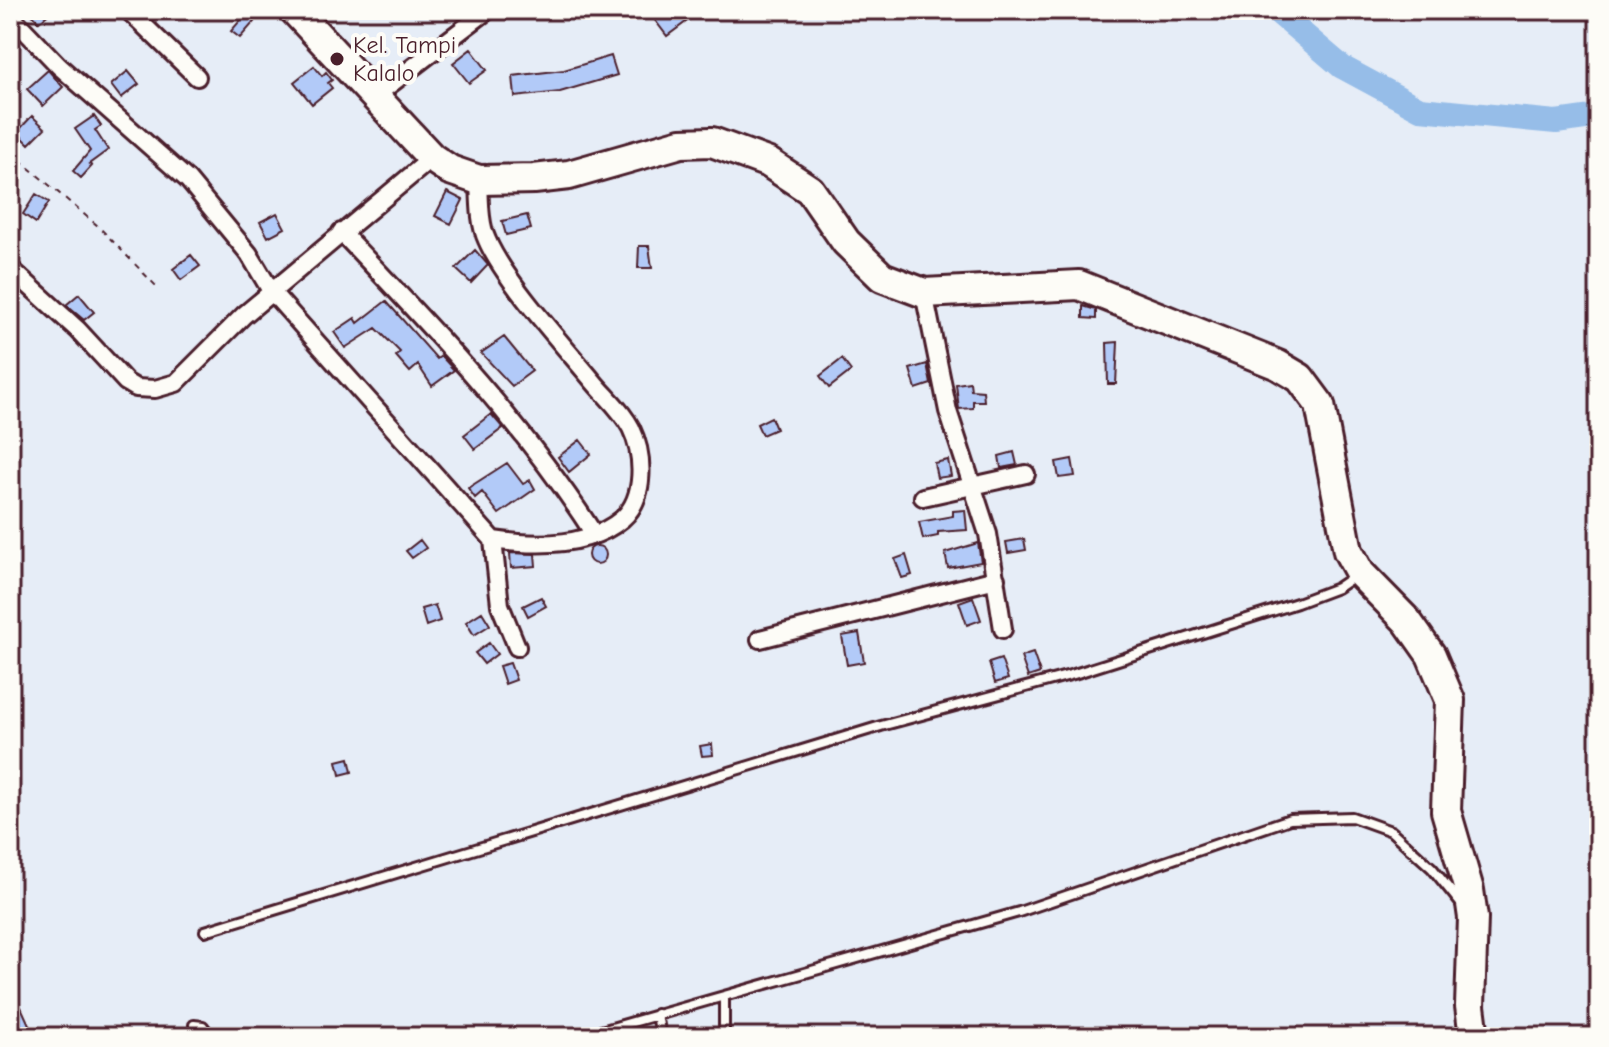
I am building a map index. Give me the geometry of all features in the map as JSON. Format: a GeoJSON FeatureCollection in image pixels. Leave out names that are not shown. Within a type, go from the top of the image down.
{"type":"FeatureCollection","features":[{"type":"Feature","properties":{"kind":"highway"},"geometry":{"type":"LineString","coordinates":[[294,10],[432,158],[450,170],[479,180],[569,175],[681,143],[712,142],[769,163],[810,190],[846,242],[882,277],[924,293],[1079,285],[1278,365],[1300,378],[1320,405],[1348,551],[1360,573],[1407,621],[1423,644],[1450,700],[1446,811],[1469,890],[1473,918],[1470,1006],[1474,1037]]}},
{"type":"Feature","properties":{"kind":"street"},"geometry":{"type":"LineString","coordinates":[[128,10],[197,77]]}},
{"type":"Feature","properties":{"kind":"street"},"geometry":{"type":"LineString","coordinates":[[375,96],[483,11]]}},
{"type":"Feature","properties":{"kind":"street"},"geometry":{"type":"LineString","coordinates":[[10,15],[59,66],[188,180],[249,254],[271,291],[493,540],[500,605],[517,647]]}},
{"type":"Feature","properties":{"kind":"street"},"geometry":{"type":"LineString","coordinates":[[10,268],[136,388],[155,389],[176,383],[221,336],[271,291],[432,158]]}},
{"type":"Feature","properties":{"kind":"street"},"geometry":{"type":"LineString","coordinates":[[479,180],[486,240],[567,349],[620,408],[638,448],[641,475],[636,498],[618,523],[594,534],[553,545],[493,540]]}},
{"type":"Feature","properties":{"kind":"street"},"geometry":{"type":"LineString","coordinates":[[341,232],[438,334],[537,451],[594,534]]}},
{"type":"Feature","properties":{"kind":"street"},"geometry":{"type":"LineString","coordinates":[[924,293],[941,384],[971,489],[988,534],[1003,629]]}},
{"type":"Feature","properties":{"kind":"street"},"geometry":{"type":"LineString","coordinates":[[923,497],[971,489],[1026,474]]}},
{"type":"Feature","properties":{"kind":"street"},"geometry":{"type":"LineString","coordinates":[[760,639],[996,579]]}},
{"type":"Feature","properties":{"kind":"lane"},"geometry":{"type":"LineString","coordinates":[[205,931],[881,726],[1074,674],[1297,603],[1337,588],[1360,573]]}},
{"type":"Feature","properties":{"kind":"lane"},"geometry":{"type":"LineString","coordinates":[[580,1037],[1019,912],[1290,819],[1352,817],[1391,831],[1432,868],[1473,918]]}},
{"type":"Feature","properties":{"kind":"lane"},"geometry":{"type":"LineString","coordinates":[[724,998],[724,1037]]}},
{"type":"Feature","properties":{"kind":"lane"},"geometry":{"type":"LineString","coordinates":[[657,1014],[661,1037]]}},
{"type":"Feature","properties":{"kind":"lane"},"geometry":{"type":"LineString","coordinates":[[194,1025],[203,1026],[211,1037]]}},
{"type":"Feature","properties":{"kind":"path"},"geometry":{"type":"LineString","coordinates":[[10,152],[98,226],[157,287]]}},
{"type":"Feature","properties":{"kind":"building"},"geometry":{"type":"Polygon","coordinates":[[[28,10],[53,10],[39,22],[28,10]]]}},
{"type":"Feature","properties":{"kind":"building"},"geometry":{"type":"Polygon","coordinates":[[[658,10],[702,10],[667,36],[651,15],[658,10]]]}},
{"type":"Feature","properties":{"kind":"building"},"geometry":{"type":"Polygon","coordinates":[[[245,15],[254,22],[240,38],[231,31],[245,15]]]}},
{"type":"Feature","properties":{"kind":"building"},"geometry":{"type":"Polygon","coordinates":[[[471,49],[487,70],[469,83],[453,63],[471,49]]]}},
{"type":"Feature","properties":{"kind":"building"},"geometry":{"type":"Polygon","coordinates":[[[611,56],[617,75],[560,92],[515,97],[513,76],[564,70],[611,56]]]}},
{"type":"Feature","properties":{"kind":"building"},"geometry":{"type":"Polygon","coordinates":[[[314,66],[322,76],[326,72],[332,80],[328,83],[332,88],[312,104],[294,82],[314,66]]]}},
{"type":"Feature","properties":{"kind":"building"},"geometry":{"type":"Polygon","coordinates":[[[48,70],[63,87],[43,106],[27,89],[48,70]]]}},
{"type":"Feature","properties":{"kind":"building"},"geometry":{"type":"Polygon","coordinates":[[[128,71],[139,84],[121,98],[111,85],[128,71]]]}},
{"type":"Feature","properties":{"kind":"building"},"geometry":{"type":"Polygon","coordinates":[[[32,116],[45,128],[29,144],[17,132],[32,116]]]}},
{"type":"Feature","properties":{"kind":"building"},"geometry":{"type":"Polygon","coordinates":[[[94,116],[101,126],[95,130],[108,150],[89,164],[92,166],[81,178],[73,171],[90,151],[75,129],[94,116]]]}},
{"type":"Feature","properties":{"kind":"building"},"geometry":{"type":"Polygon","coordinates":[[[447,192],[463,200],[451,224],[435,216],[447,192]]]}},
{"type":"Feature","properties":{"kind":"building"},"geometry":{"type":"Polygon","coordinates":[[[36,194],[49,202],[36,223],[23,214],[36,194]]]}},
{"type":"Feature","properties":{"kind":"building"},"geometry":{"type":"Polygon","coordinates":[[[277,213],[285,228],[268,237],[260,222],[277,213]]]}},
{"type":"Feature","properties":{"kind":"building"},"geometry":{"type":"Polygon","coordinates":[[[527,215],[531,229],[506,235],[502,221],[527,215]]]}},
{"type":"Feature","properties":{"kind":"building"},"geometry":{"type":"Polygon","coordinates":[[[639,246],[649,246],[652,268],[638,268],[639,246]]]}},
{"type":"Feature","properties":{"kind":"building"},"geometry":{"type":"Polygon","coordinates":[[[475,250],[488,265],[471,283],[456,269],[475,250]]]}},
{"type":"Feature","properties":{"kind":"building"},"geometry":{"type":"Polygon","coordinates":[[[191,255],[200,266],[181,280],[173,269],[191,255]]]}},
{"type":"Feature","properties":{"kind":"building"},"geometry":{"type":"Polygon","coordinates":[[[79,294],[94,312],[84,320],[66,305],[79,294]]]}},
{"type":"Feature","properties":{"kind":"building"},"geometry":{"type":"Polygon","coordinates":[[[386,301],[437,359],[441,356],[454,370],[432,386],[418,365],[410,372],[396,356],[400,352],[376,328],[345,348],[334,332],[355,318],[358,323],[386,301]]]}},
{"type":"Feature","properties":{"kind":"building"},"geometry":{"type":"Polygon","coordinates":[[[1083,306],[1096,310],[1096,319],[1083,318],[1083,306]]]}},
{"type":"Feature","properties":{"kind":"building"},"geometry":{"type":"Polygon","coordinates":[[[504,337],[532,371],[512,386],[481,353],[504,337]]]}},
{"type":"Feature","properties":{"kind":"building"},"geometry":{"type":"Polygon","coordinates":[[[1118,342],[1116,384],[1108,384],[1107,343],[1118,342]]]}},
{"type":"Feature","properties":{"kind":"building"},"geometry":{"type":"Polygon","coordinates":[[[842,359],[851,371],[829,388],[820,376],[842,359]]]}},
{"type":"Feature","properties":{"kind":"building"},"geometry":{"type":"Polygon","coordinates":[[[927,364],[931,384],[916,389],[910,369],[927,364]]]}},
{"type":"Feature","properties":{"kind":"building"},"geometry":{"type":"Polygon","coordinates":[[[970,382],[971,390],[983,391],[984,401],[973,401],[973,408],[959,409],[956,384],[970,382]]]}},
{"type":"Feature","properties":{"kind":"building"},"geometry":{"type":"Polygon","coordinates":[[[491,414],[503,428],[475,449],[464,435],[491,414]]]}},
{"type":"Feature","properties":{"kind":"building"},"geometry":{"type":"Polygon","coordinates":[[[771,417],[776,429],[762,435],[757,424],[771,417]]]}},
{"type":"Feature","properties":{"kind":"building"},"geometry":{"type":"Polygon","coordinates":[[[580,440],[591,454],[569,472],[558,457],[580,440]]]}},
{"type":"Feature","properties":{"kind":"building"},"geometry":{"type":"Polygon","coordinates":[[[1014,452],[1017,465],[1001,468],[999,456],[1014,452]]]}},
{"type":"Feature","properties":{"kind":"building"},"geometry":{"type":"Polygon","coordinates":[[[1072,459],[1075,476],[1059,478],[1056,462],[1072,459]]]}},
{"type":"Feature","properties":{"kind":"building"},"geometry":{"type":"Polygon","coordinates":[[[948,460],[951,476],[937,478],[934,463],[948,460]]]}},
{"type":"Feature","properties":{"kind":"building"},"geometry":{"type":"Polygon","coordinates":[[[507,463],[523,484],[530,480],[535,489],[499,514],[482,492],[475,498],[468,488],[507,463]]]}},
{"type":"Feature","properties":{"kind":"building"},"geometry":{"type":"Polygon","coordinates":[[[965,510],[967,530],[938,532],[938,536],[923,539],[919,522],[953,516],[953,511],[965,510]]]}},
{"type":"Feature","properties":{"kind":"building"},"geometry":{"type":"Polygon","coordinates":[[[1024,539],[1026,550],[1008,553],[1006,542],[1024,539]]]}},
{"type":"Feature","properties":{"kind":"building"},"geometry":{"type":"Polygon","coordinates":[[[420,540],[426,548],[412,558],[406,551],[420,540]]]}},
{"type":"Feature","properties":{"kind":"building"},"geometry":{"type":"Polygon","coordinates":[[[978,543],[981,562],[948,568],[945,553],[978,543]]]}},
{"type":"Feature","properties":{"kind":"building"},"geometry":{"type":"Polygon","coordinates":[[[597,546],[606,555],[597,564],[588,555],[597,546]]]}},
{"type":"Feature","properties":{"kind":"building"},"geometry":{"type":"Polygon","coordinates":[[[510,553],[535,554],[536,566],[511,568],[510,553]]]}},
{"type":"Feature","properties":{"kind":"building"},"geometry":{"type":"Polygon","coordinates":[[[906,555],[912,575],[902,578],[895,559],[906,555]]]}},
{"type":"Feature","properties":{"kind":"building"},"geometry":{"type":"Polygon","coordinates":[[[541,597],[546,606],[528,616],[523,606],[541,597]]]}},
{"type":"Feature","properties":{"kind":"building"},"geometry":{"type":"Polygon","coordinates":[[[973,597],[981,620],[967,625],[959,602],[973,597]]]}},
{"type":"Feature","properties":{"kind":"building"},"geometry":{"type":"Polygon","coordinates":[[[435,605],[440,621],[426,626],[421,609],[435,605]]]}},
{"type":"Feature","properties":{"kind":"building"},"geometry":{"type":"Polygon","coordinates":[[[482,612],[490,625],[474,635],[466,622],[482,612]]]}},
{"type":"Feature","properties":{"kind":"building"},"geometry":{"type":"Polygon","coordinates":[[[859,633],[864,662],[847,665],[842,636],[859,633]]]}},
{"type":"Feature","properties":{"kind":"building"},"geometry":{"type":"Polygon","coordinates":[[[489,643],[497,654],[484,664],[475,653],[489,643]]]}},
{"type":"Feature","properties":{"kind":"building"},"geometry":{"type":"Polygon","coordinates":[[[1033,653],[1040,673],[1028,677],[1021,657],[1033,653]]]}},
{"type":"Feature","properties":{"kind":"building"},"geometry":{"type":"Polygon","coordinates":[[[1001,659],[1008,679],[995,683],[989,663],[1001,659]]]}},
{"type":"Feature","properties":{"kind":"building"},"geometry":{"type":"Polygon","coordinates":[[[510,663],[516,680],[505,684],[499,666],[510,663]]]}},
{"type":"Feature","properties":{"kind":"building"},"geometry":{"type":"Polygon","coordinates":[[[712,744],[713,755],[702,756],[700,746],[712,744]]]}},
{"type":"Feature","properties":{"kind":"building"},"geometry":{"type":"Polygon","coordinates":[[[349,758],[352,772],[340,775],[337,761],[349,758]]]}},
{"type":"Feature","properties":{"kind":"building"},"geometry":{"type":"Polygon","coordinates":[[[21,1007],[31,1029],[21,1033],[12,1011],[21,1007]]]}},
{"type":"Feature","properties":{"kind":"waterway"},"geometry":{"type":"LineString","coordinates":[[1275,10],[1342,67],[1420,109],[1556,122],[1599,116]]}},
{"type":"Feature","properties":{"kind":"place","name":"Kel. Tampi Kalalo"},"geometry":{"type":"Point","coordinates":[337,59]}}]}
